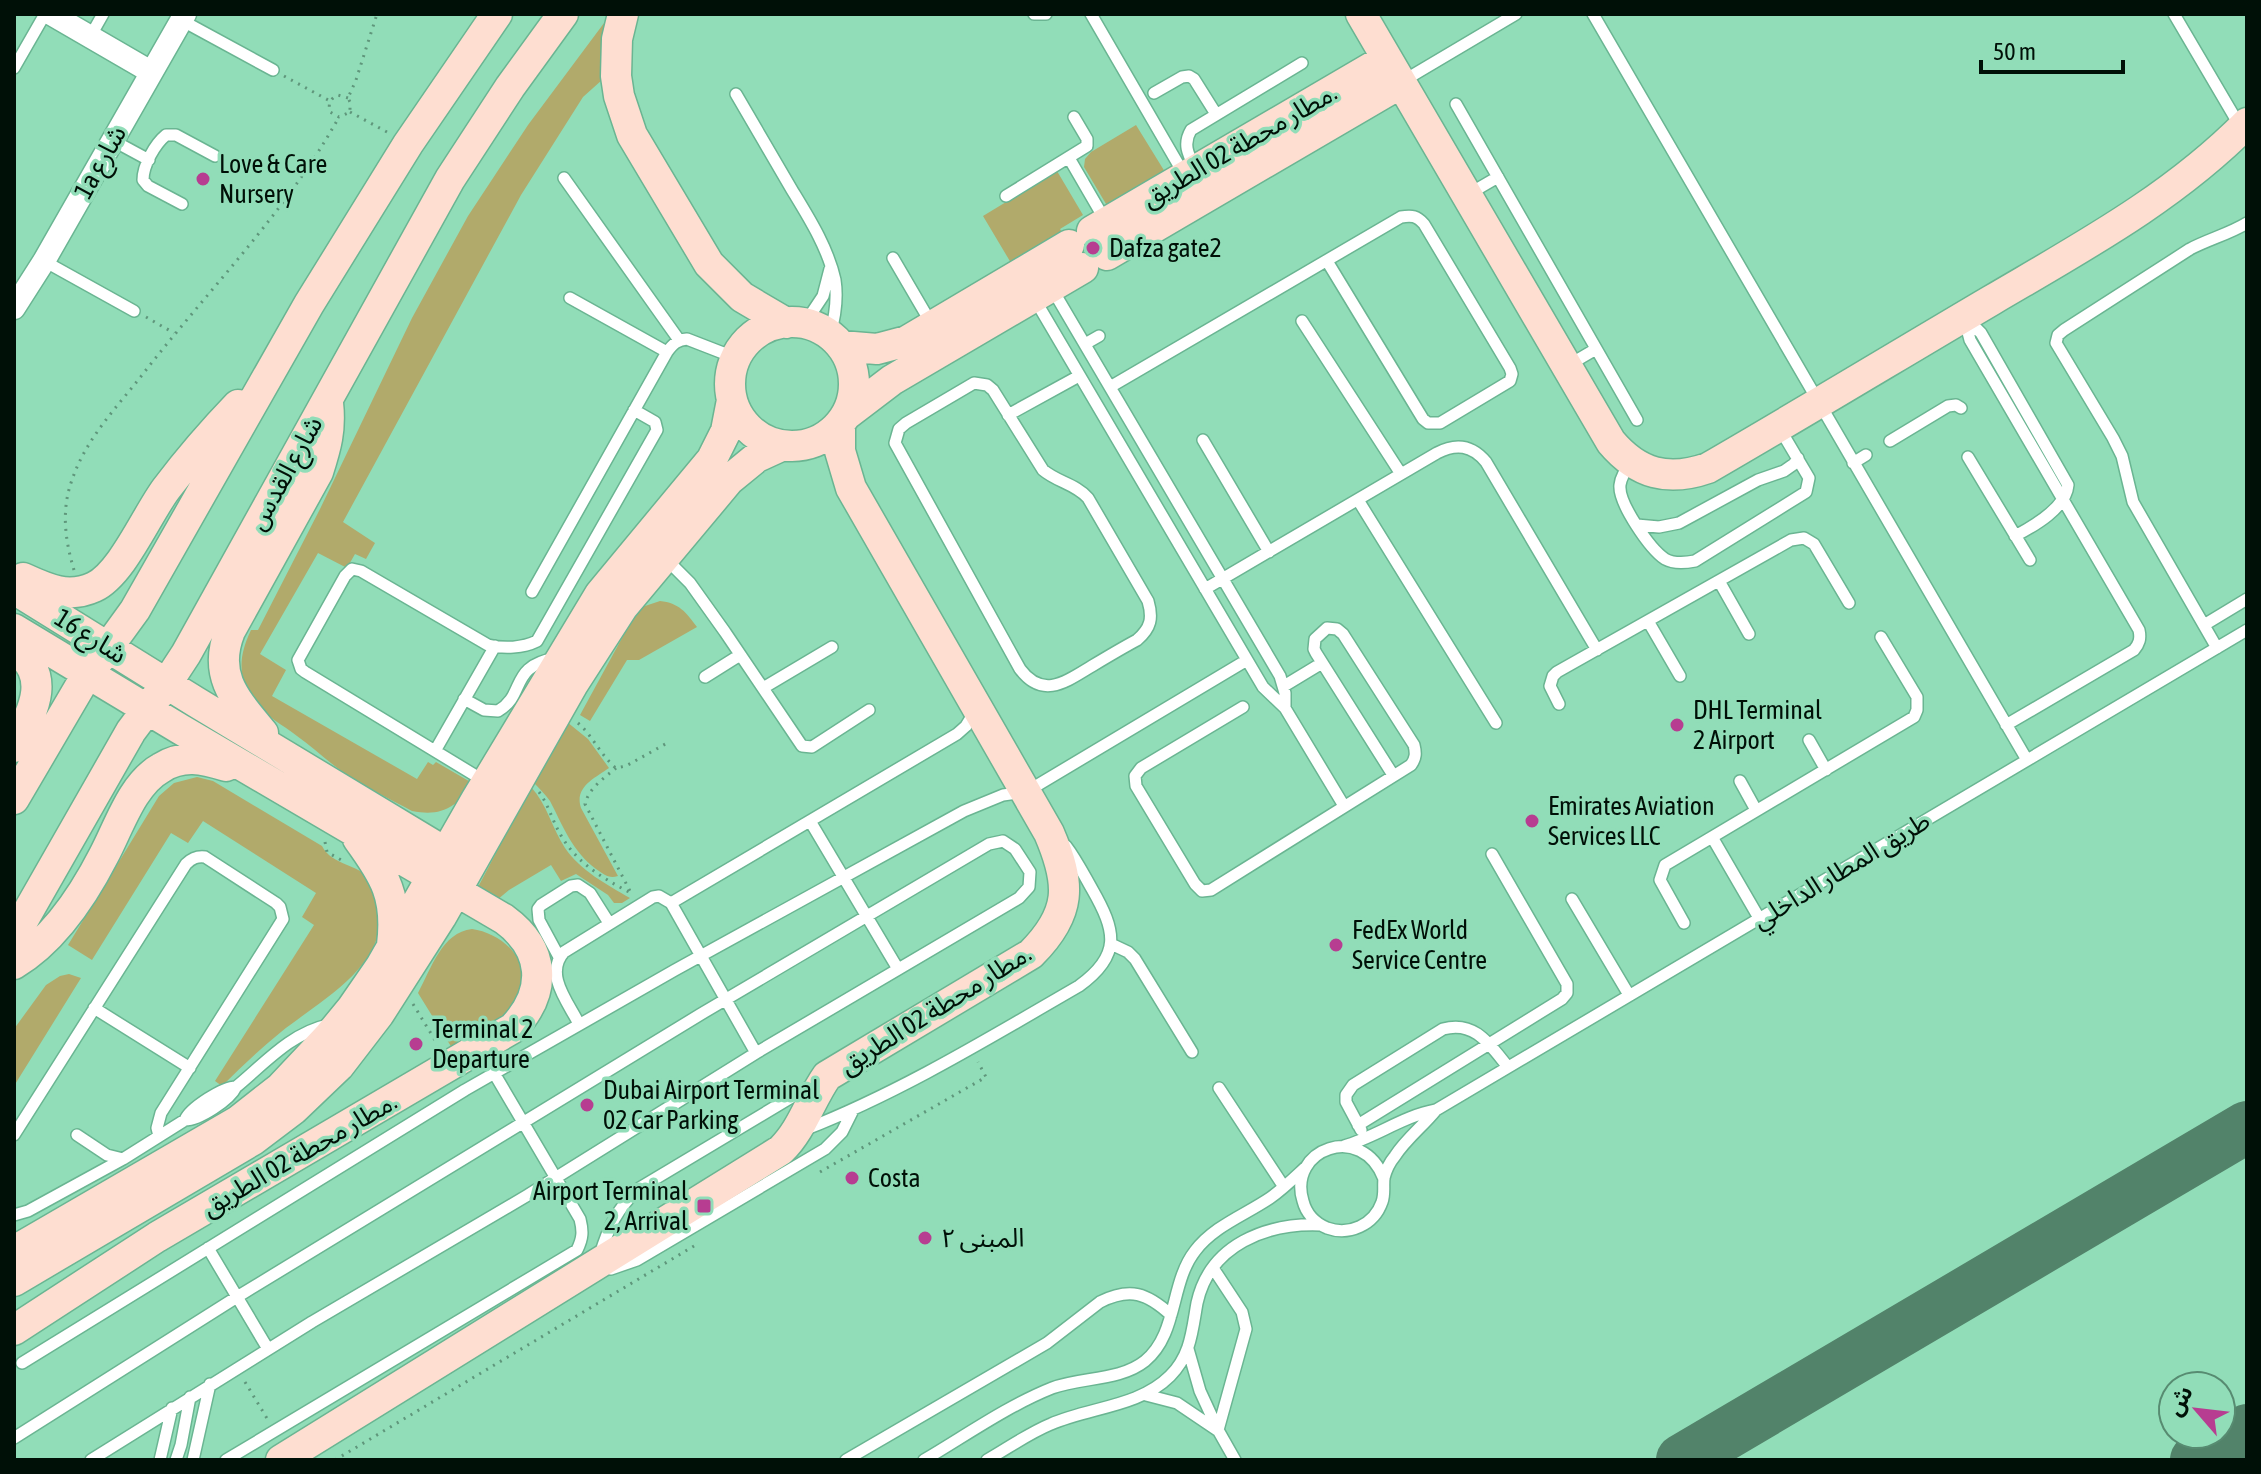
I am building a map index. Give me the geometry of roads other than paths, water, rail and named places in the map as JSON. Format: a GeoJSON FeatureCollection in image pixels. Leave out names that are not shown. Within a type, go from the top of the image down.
{"type":"FeatureCollection","features":[{"type":"Feature","properties":{"kind":"street"},"geometry":{"type":"LineString","coordinates":[[51,14],[151,72]]}},
{"type":"Feature","properties":{"kind":"street"},"geometry":{"type":"LineString","coordinates":[[14,799],[88,673],[135,610],[309,304],[408,144],[497,14]]}},
{"type":"Feature","properties":{"kind":"street","name":"شارع القدس"},"geometry":{"type":"LineString","coordinates":[[14,936],[131,731],[186,654],[450,179],[510,87],[563,14]]}},
{"type":"Feature","properties":{"kind":"street","name":"مطار محطة 02 الطريق."},"geometry":{"type":"LineString","coordinates":[[623,14],[617,39],[616,76],[632,135],[709,264],[742,297],[815,332],[861,349],[892,346],[1036,280]]}},
{"type":"Feature","properties":{"kind":"street"},"geometry":{"type":"LineString","coordinates":[[1361,14],[1611,442],[1632,463],[1657,474],[1683,475],[1708,468],[1964,317],[2149,205],[2209,159],[2244,126]]}},
{"type":"Feature","properties":{"kind":"street","name":"1a شارع"},"geometry":{"type":"LineString","coordinates":[[14,308],[183,17]]}},
{"type":"Feature","properties":{"kind":"street","name":"مطار محطة 02 الطريق."},"geometry":{"type":"LineString","coordinates":[[281,1460],[781,1150],[796,1133],[827,1076],[1031,954],[1047,938],[1058,919],[1064,897],[1059,856],[1026,792],[851,488],[840,451],[843,420],[892,380],[1092,244],[1193,182],[1393,71]]}},
{"type":"Feature","properties":{"kind":"street"},"geometry":{"type":"LineString","coordinates":[[773,325],[815,332],[847,355],[854,375],[853,396],[843,420],[831,433],[808,445],[781,446],[770,443],[742,421],[732,400],[730,386],[736,358],[751,338],[773,325]]}},
{"type":"Feature","properties":{"kind":"street"},"geometry":{"type":"LineString","coordinates":[[14,574],[61,593],[82,591],[102,582],[118,566],[185,463],[270,372]]}},
{"type":"Feature","properties":{"kind":"street"},"geometry":{"type":"LineString","coordinates":[[278,751],[233,695],[224,671],[223,656],[230,631],[318,472],[330,424],[327,397]]}},
{"type":"Feature","properties":{"kind":"street","name":"مطار محطة 02 الطريق."},"geometry":{"type":"LineString","coordinates":[[14,1281],[253,1140],[294,1109],[359,1042],[379,1014],[451,872],[482,791],[600,594],[712,459],[726,431],[732,400]]}},
{"type":"Feature","properties":{"kind":"street","name":"مطار محطة 02 الطريق."},"geometry":{"type":"LineString","coordinates":[[14,1251],[238,1121],[286,1082],[339,1024],[392,948],[521,778],[558,710],[622,608],[729,480],[757,457],[781,446]]}},
{"type":"Feature","properties":{"kind":"street","name":"شارع 16"},"geometry":{"type":"LineString","coordinates":[[14,589],[167,683]]}},
{"type":"Feature","properties":{"kind":"street","name":"شارع 16"},"geometry":{"type":"LineString","coordinates":[[14,629],[147,709]]}},
{"type":"Feature","properties":{"kind":"street"},"geometry":{"type":"LineString","coordinates":[[14,648],[31,666],[37,687],[32,712],[14,747]]}},
{"type":"Feature","properties":{"kind":"street","name":"مطار محطة 02 الطريق."},"geometry":{"type":"LineString","coordinates":[[14,1330],[157,1237],[513,1028],[524,1016],[534,994],[537,971],[534,955],[517,928],[395,821],[167,683]]}},
{"type":"Feature","properties":{"kind":"street","name":"مطار محطة 02 الطريق."},"geometry":{"type":"LineString","coordinates":[[147,709],[262,778],[339,836],[451,872]]}},
{"type":"Feature","properties":{"kind":"street"},"geometry":{"type":"LineString","coordinates":[[14,964],[41,943],[70,909],[102,860],[134,797],[158,769],[188,758],[203,759],[262,778]]}},
{"type":"Feature","properties":{"kind":"street"},"geometry":{"type":"LineString","coordinates":[[395,821],[441,818],[482,791]]}},
{"type":"Feature","properties":{"kind":"street"},"geometry":{"type":"LineString","coordinates":[[339,836],[383,874],[394,920],[392,948]]}},
{"type":"Feature","properties":{"kind":"lane"},"geometry":{"type":"LineString","coordinates":[[14,68],[45,14]]}},
{"type":"Feature","properties":{"kind":"lane"},"geometry":{"type":"LineString","coordinates":[[90,37],[103,14]]}},
{"type":"Feature","properties":{"kind":"lane"},"geometry":{"type":"LineString","coordinates":[[1034,14],[1046,14]]}},
{"type":"Feature","properties":{"kind":"lane"},"geometry":{"type":"LineString","coordinates":[[1091,14],[1193,182]]}},
{"type":"Feature","properties":{"kind":"lane"},"geometry":{"type":"LineString","coordinates":[[1393,71],[1516,14]]}},
{"type":"Feature","properties":{"kind":"lane"},"geometry":{"type":"LineString","coordinates":[[1593,14],[2027,760]]}},
{"type":"Feature","properties":{"kind":"lane"},"geometry":{"type":"LineString","coordinates":[[2174,14],[2244,126]]}},
{"type":"Feature","properties":{"kind":"lane"},"geometry":{"type":"LineString","coordinates":[[183,17],[273,70]]}},
{"type":"Feature","properties":{"kind":"lane"},"geometry":{"type":"LineString","coordinates":[[1193,182],[1186,145],[1186,137],[1191,130],[1302,63]]}},
{"type":"Feature","properties":{"kind":"lane"},"geometry":{"type":"LineString","coordinates":[[1154,93],[1189,76],[1216,114]]}},
{"type":"Feature","properties":{"kind":"lane"},"geometry":{"type":"LineString","coordinates":[[736,94],[811,221],[830,264],[837,300],[835,318],[815,332]]}},
{"type":"Feature","properties":{"kind":"lane"},"geometry":{"type":"LineString","coordinates":[[1456,104],[1637,420]]}},
{"type":"Feature","properties":{"kind":"lane"},"geometry":{"type":"LineString","coordinates":[[1006,196],[1084,149],[1088,142],[1074,117]]}},
{"type":"Feature","properties":{"kind":"lane"},"geometry":{"type":"LineString","coordinates":[[182,204],[145,183],[142,176],[162,137],[171,134],[215,156]]}},
{"type":"Feature","properties":{"kind":"lane"},"geometry":{"type":"LineString","coordinates":[[112,140],[149,160]]}},
{"type":"Feature","properties":{"kind":"lane"},"geometry":{"type":"LineString","coordinates":[[1069,158],[1092,244]]}},
{"type":"Feature","properties":{"kind":"lane"},"geometry":{"type":"LineString","coordinates":[[1467,196],[1498,177]]}},
{"type":"Feature","properties":{"kind":"lane"},"geometry":{"type":"LineString","coordinates":[[564,178],[679,340]]}},
{"type":"Feature","properties":{"kind":"lane"},"geometry":{"type":"LineString","coordinates":[[1110,387],[1401,217],[1410,215],[1424,224],[1510,368],[1510,381],[1440,423],[1428,423],[1327,261]]}},
{"type":"Feature","properties":{"kind":"lane"},"geometry":{"type":"LineString","coordinates":[[2217,648],[2133,502],[2122,456],[2056,343],[2058,335],[2064,330],[2190,249],[2247,223]]}},
{"type":"Feature","properties":{"kind":"lane"},"geometry":{"type":"LineString","coordinates":[[893,258],[933,327]]}},
{"type":"Feature","properties":{"kind":"lane"},"geometry":{"type":"LineString","coordinates":[[44,261],[134,311]]}},
{"type":"Feature","properties":{"kind":"lane"},"geometry":{"type":"LineString","coordinates":[[815,332],[830,264]]}},
{"type":"Feature","properties":{"kind":"lane"},"geometry":{"type":"LineString","coordinates":[[1036,280],[1085,344],[1280,676],[1284,686],[1285,708]]}},
{"type":"Feature","properties":{"kind":"lane"},"geometry":{"type":"LineString","coordinates":[[1036,280],[1079,376],[1247,660],[1269,695],[1285,708],[1344,806]]}},
{"type":"Feature","properties":{"kind":"lane"},"geometry":{"type":"LineString","coordinates":[[570,298],[667,352]]}},
{"type":"Feature","properties":{"kind":"lane"},"geometry":{"type":"LineString","coordinates":[[1964,317],[1981,333],[2066,479],[2064,498],[2043,518],[2015,536]]}},
{"type":"Feature","properties":{"kind":"lane"},"geometry":{"type":"LineString","coordinates":[[1302,321],[1401,474]]}},
{"type":"Feature","properties":{"kind":"lane"},"geometry":{"type":"LineString","coordinates":[[1085,344],[1099,336]]}},
{"type":"Feature","properties":{"kind":"lane"},"geometry":{"type":"LineString","coordinates":[[532,592],[667,352],[679,340],[695,340],[736,358]]}},
{"type":"Feature","properties":{"kind":"lane"},"geometry":{"type":"LineString","coordinates":[[1567,366],[1596,349]]}},
{"type":"Feature","properties":{"kind":"lane"},"geometry":{"type":"LineString","coordinates":[[1008,415],[1079,376]]}},
{"type":"Feature","properties":{"kind":"lane"},"geometry":{"type":"LineString","coordinates":[[974,383],[981,383],[993,390],[1008,415],[1043,470],[1054,479],[1078,488],[1088,498],[1152,612],[1146,632],[1137,640],[1056,685],[1032,681],[1020,669],[895,443],[899,429],[906,423],[974,383]]}},
{"type":"Feature","properties":{"kind":"lane"},"geometry":{"type":"LineString","coordinates":[[1890,441],[1948,406],[1961,408]]}},
{"type":"Feature","properties":{"kind":"lane"},"geometry":{"type":"LineString","coordinates":[[482,791],[435,751],[301,669],[298,660],[345,576],[352,569],[357,569],[481,642],[507,648],[532,644],[542,636],[656,434],[655,422],[634,410]]}},
{"type":"Feature","properties":{"kind":"lane"},"geometry":{"type":"LineString","coordinates":[[1632,463],[1623,474],[1620,494],[1637,525],[1665,558],[1675,562],[1695,561],[1806,492],[1809,478],[1779,426]]}},
{"type":"Feature","properties":{"kind":"lane"},"geometry":{"type":"LineString","coordinates":[[1203,440],[1269,552]]}},
{"type":"Feature","properties":{"kind":"lane"},"geometry":{"type":"LineString","coordinates":[[1205,589],[1446,448],[1464,447],[1480,455],[1597,650]]}},
{"type":"Feature","properties":{"kind":"lane"},"geometry":{"type":"LineString","coordinates":[[1853,463],[1866,455]]}},
{"type":"Feature","properties":{"kind":"lane"},"geometry":{"type":"LineString","coordinates":[[1968,457],[2030,560]]}},
{"type":"Feature","properties":{"kind":"lane"},"geometry":{"type":"LineString","coordinates":[[1637,525],[1659,527],[1679,523],[1758,480],[1784,471],[1798,458]]}},
{"type":"Feature","properties":{"kind":"lane"},"geometry":{"type":"LineString","coordinates":[[2006,725],[2134,650],[2140,641],[2139,630],[2064,498]]}},
{"type":"Feature","properties":{"kind":"lane"},"geometry":{"type":"LineString","coordinates":[[1358,500],[1496,723]]}},
{"type":"Feature","properties":{"kind":"lane"},"geometry":{"type":"LineString","coordinates":[[1559,704],[1550,686],[1553,676],[1791,540],[1804,538],[1814,544],[1849,603]]}},
{"type":"Feature","properties":{"kind":"lane"},"geometry":{"type":"LineString","coordinates":[[663,557],[690,583],[799,743],[806,748],[812,747],[869,710]]}},
{"type":"Feature","properties":{"kind":"lane"},"geometry":{"type":"LineString","coordinates":[[1719,581],[1749,634]]}},
{"type":"Feature","properties":{"kind":"lane"},"geometry":{"type":"LineString","coordinates":[[2204,625],[2247,599]]}},
{"type":"Feature","properties":{"kind":"lane"},"geometry":{"type":"LineString","coordinates":[[1648,621],[1680,676]]}},
{"type":"Feature","properties":{"kind":"lane"},"geometry":{"type":"LineString","coordinates":[[1243,707],[1141,768],[1135,776],[1136,786],[1202,891],[1211,890],[1393,775],[1414,761],[1414,745],[1343,634],[1337,629],[1327,628],[1315,639],[1314,649],[1393,775]]}},
{"type":"Feature","properties":{"kind":"lane","name":"طريق المطار الداخلي"},"geometry":{"type":"LineString","coordinates":[[1384,1179],[1402,1146],[1436,1110],[2247,630]]}},
{"type":"Feature","properties":{"kind":"lane"},"geometry":{"type":"LineString","coordinates":[[1684,923],[1660,880],[1665,865],[1909,721],[1917,710],[1917,697],[1881,637]]}},
{"type":"Feature","properties":{"kind":"lane"},"geometry":{"type":"LineString","coordinates":[[435,751],[495,646]]}},
{"type":"Feature","properties":{"kind":"lane"},"geometry":{"type":"LineString","coordinates":[[763,688],[832,647]]}},
{"type":"Feature","properties":{"kind":"lane"},"geometry":{"type":"LineString","coordinates":[[705,677],[740,655]]}},
{"type":"Feature","properties":{"kind":"lane"},"geometry":{"type":"LineString","coordinates":[[464,699],[484,710],[498,711],[504,708],[523,675],[533,665],[561,657]]}},
{"type":"Feature","properties":{"kind":"lane"},"geometry":{"type":"LineString","coordinates":[[22,1363],[579,1024],[983,802],[1026,792],[1247,660]]}},
{"type":"Feature","properties":{"kind":"lane"},"geometry":{"type":"LineString","coordinates":[[1284,686],[1322,663]]}},
{"type":"Feature","properties":{"kind":"lane"},"geometry":{"type":"LineString","coordinates":[[671,903],[957,734],[972,718],[976,707]]}},
{"type":"Feature","properties":{"kind":"lane"},"geometry":{"type":"LineString","coordinates":[[1809,740],[1826,770]]}},
{"type":"Feature","properties":{"kind":"lane"},"geometry":{"type":"LineString","coordinates":[[1740,781],[1756,810]]}},
{"type":"Feature","properties":{"kind":"lane"},"geometry":{"type":"LineString","coordinates":[[810,821],[898,969]]}},
{"type":"Feature","properties":{"kind":"lane"},"geometry":{"type":"LineString","coordinates":[[796,1133],[853,1110],[970,1049],[1079,986],[1105,962],[1111,944],[1110,926],[1103,909],[1070,851],[1049,833]]}},
{"type":"Feature","properties":{"kind":"lane"},"geometry":{"type":"LineString","coordinates":[[1712,837],[1759,918]]}},
{"type":"Feature","properties":{"kind":"lane"},"geometry":{"type":"LineString","coordinates":[[14,1438],[237,1297],[725,1000],[996,841],[1010,844],[1030,872],[1029,887],[1019,898],[756,1053],[555,1178],[210,1384],[91,1460]]}},
{"type":"Feature","properties":{"kind":"lane"},"geometry":{"type":"LineString","coordinates":[[1358,1125],[1565,996],[1568,989],[1492,854]]}},
{"type":"Feature","properties":{"kind":"lane"},"geometry":{"type":"LineString","coordinates":[[14,1135],[186,864],[194,857],[205,857],[276,903],[283,919],[161,1113],[157,1128],[159,1136]]}},
{"type":"Feature","properties":{"kind":"lane"},"geometry":{"type":"LineString","coordinates":[[559,957],[537,915],[541,905],[571,886],[578,885],[590,893],[609,923]]}},
{"type":"Feature","properties":{"kind":"lane"},"geometry":{"type":"LineString","coordinates":[[579,1024],[556,980],[555,966],[559,957],[609,923],[659,896],[671,903],[756,1053]]}},
{"type":"Feature","properties":{"kind":"lane"},"geometry":{"type":"LineString","coordinates":[[1572,899],[1629,995]]}},
{"type":"Feature","properties":{"kind":"lane"},"geometry":{"type":"LineString","coordinates":[[1111,944],[1135,959],[1192,1052]]}},
{"type":"Feature","properties":{"kind":"lane"},"geometry":{"type":"LineString","coordinates":[[94,1008],[190,1068]]}},
{"type":"Feature","properties":{"kind":"lane"},"geometry":{"type":"LineString","coordinates":[[14,1215],[28,1211],[123,1159],[185,1120],[194,1109],[227,1088],[236,1087],[303,1033],[339,1024]]}},
{"type":"Feature","properties":{"kind":"lane"},"geometry":{"type":"LineString","coordinates":[[1366,1139],[1346,1102],[1349,1089],[1443,1029],[1467,1028],[1483,1037],[1508,1067]]}},
{"type":"Feature","properties":{"kind":"lane"},"geometry":{"type":"LineString","coordinates":[[226,1460],[577,1250],[582,1240],[580,1219],[494,1073]]}},
{"type":"Feature","properties":{"kind":"lane"},"geometry":{"type":"LineString","coordinates":[[827,1076],[638,1189],[624,1201],[614,1216],[592,1266],[613,1268],[637,1260],[825,1149],[842,1132],[853,1110]]}},
{"type":"Feature","properties":{"kind":"lane"},"geometry":{"type":"LineString","coordinates":[[1219,1088],[1284,1187]]}},
{"type":"Feature","properties":{"kind":"lane","name":"طريق المطار الداخلي"},"geometry":{"type":"LineString","coordinates":[[1344,1146],[1418,1114],[1436,1110]]}},
{"type":"Feature","properties":{"kind":"lane"},"geometry":{"type":"LineString","coordinates":[[77,1135],[107,1155],[123,1159]]}},
{"type":"Feature","properties":{"kind":"lane"},"geometry":{"type":"LineString","coordinates":[[924,1460],[1036,1395],[1076,1380],[1120,1373],[1149,1358],[1159,1345],[1182,1276],[1195,1251],[1223,1226],[1284,1187],[1323,1151],[1344,1146],[1365,1153],[1380,1169],[1384,1179],[1383,1201],[1378,1211],[1362,1226],[1341,1231],[1320,1225],[1283,1226],[1258,1233],[1233,1248],[1213,1268],[1203,1285],[1188,1349],[1171,1375],[1146,1395],[1050,1424],[987,1460]]}},
{"type":"Feature","properties":{"kind":"lane"},"geometry":{"type":"LineString","coordinates":[[1307,1166],[1302,1176],[1301,1198],[1305,1209],[1320,1225]]}},
{"type":"Feature","properties":{"kind":"lane"},"geometry":{"type":"LineString","coordinates":[[208,1248],[268,1349]]}},
{"type":"Feature","properties":{"kind":"lane"},"geometry":{"type":"LineString","coordinates":[[1213,1268],[1242,1312],[1246,1329],[1218,1430]]}},
{"type":"Feature","properties":{"kind":"lane"},"geometry":{"type":"LineString","coordinates":[[846,1460],[1047,1343],[1110,1297],[1141,1294],[1171,1315]]}},
{"type":"Feature","properties":{"kind":"lane"},"geometry":{"type":"LineString","coordinates":[[1188,1349],[1200,1391],[1235,1460]]}},
{"type":"Feature","properties":{"kind":"lane"},"geometry":{"type":"LineString","coordinates":[[193,1460],[210,1384]]}},
{"type":"Feature","properties":{"kind":"lane"},"geometry":{"type":"LineString","coordinates":[[1146,1395],[1177,1403],[1218,1430]]}},
{"type":"Feature","properties":{"kind":"lane"},"geometry":{"type":"LineString","coordinates":[[176,1460],[190,1397]]}},
{"type":"Feature","properties":{"kind":"lane"},"geometry":{"type":"LineString","coordinates":[[160,1460],[172,1408]]}},
{"type":"Feature","properties":{"kind":"place","name":"Love & Care Nursery"},"geometry":{"type":"Point","coordinates":[203,179]}},
{"type":"Feature","properties":{"kind":"place","name":"Dafza gate2"},"geometry":{"type":"Point","coordinates":[1093,248]}},
{"type":"Feature","properties":{"kind":"place","name":"DHL Terminal 2 Airport"},"geometry":{"type":"Point","coordinates":[1677,725]}},
{"type":"Feature","properties":{"kind":"place","name":"Emirates Aviation Services LLC"},"geometry":{"type":"Point","coordinates":[1532,821]}},
{"type":"Feature","properties":{"kind":"place","name":"FedEx World Service Centre"},"geometry":{"type":"Point","coordinates":[1336,945]}},
{"type":"Feature","properties":{"kind":"place","name":"Terminal 2 Departure"},"geometry":{"type":"Point","coordinates":[416,1044]}},
{"type":"Feature","properties":{"kind":"place","name":"Dubai Airport Terminal 02 Car Parking"},"geometry":{"type":"Point","coordinates":[587,1105]}},
{"type":"Feature","properties":{"kind":"place","name":"Costa"},"geometry":{"type":"Point","coordinates":[852,1178]}},
{"type":"Feature","properties":{"kind":"place","name":"Airport Terminal 2, Arrival"},"geometry":{"type":"Point","coordinates":[704,1206]}},
{"type":"Feature","properties":{"kind":"place","name":"المبنى ٢"},"geometry":{"type":"Point","coordinates":[925,1238]}}]}
